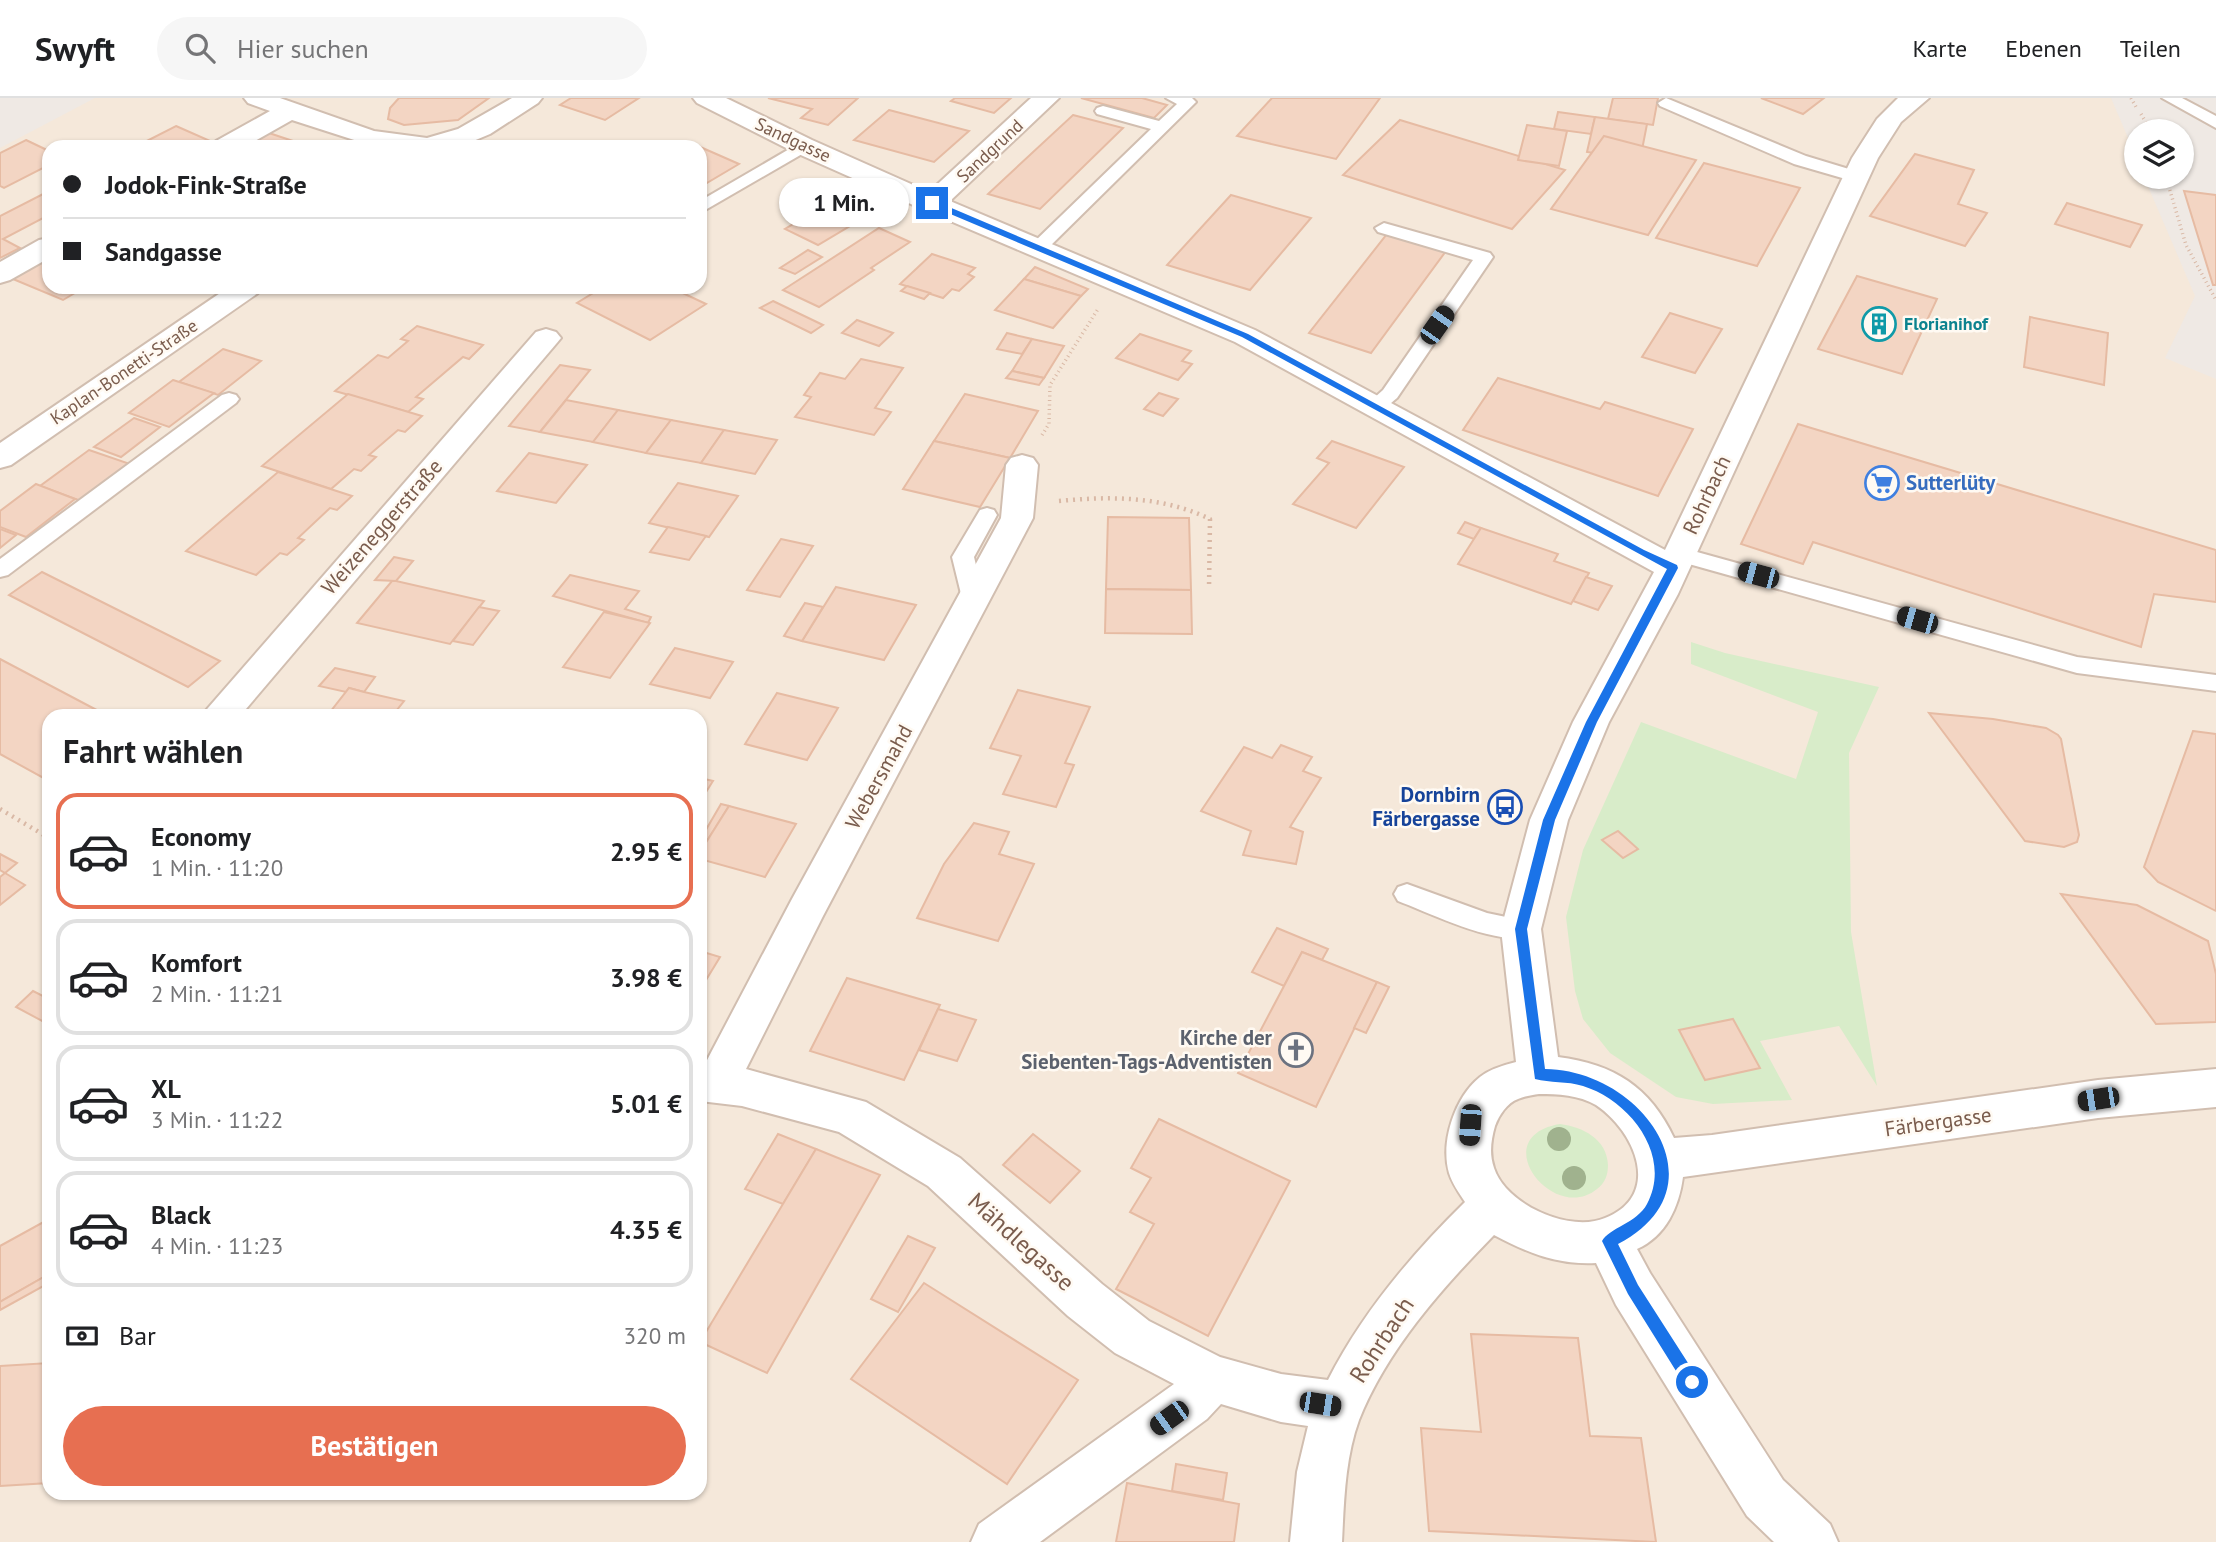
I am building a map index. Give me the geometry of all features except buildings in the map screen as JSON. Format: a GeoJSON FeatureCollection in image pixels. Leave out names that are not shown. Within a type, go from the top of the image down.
{"type":"FeatureCollection","features":[{"type":"Feature","properties":{"kind":"street"},"geometry":{"type":"LineString","coordinates":[[257,98],[379,140]]}},
{"type":"Feature","properties":{"kind":"street"},"geometry":{"type":"LineString","coordinates":[[449,140],[486,127],[528,98]]}},
{"type":"Feature","properties":{"kind":"street","name":"Sandgasse"},"geometry":{"type":"LineString","coordinates":[[706,98],[803,146],[932,203],[1245,335],[1374,407],[1676,561]]}},
{"type":"Feature","properties":{"kind":"street","name":"Sandgrund"},"geometry":{"type":"LineString","coordinates":[[932,203],[1046,98]]}},
{"type":"Feature","properties":{"kind":"street","name":"Rohrbach"},"geometry":{"type":"LineString","coordinates":[[1539,1075],[1521,929],[1549,820],[1591,722],[1676,561],[1856,177],[1891,116],[1900,106],[1916,98]]}},
{"type":"Feature","properties":{"kind":"street"},"geometry":{"type":"LineString","coordinates":[[237,140],[291,110]]}},
{"type":"Feature","properties":{"kind":"street"},"geometry":{"type":"LineString","coordinates":[[0,274],[42,250]]}},
{"type":"Feature","properties":{"kind":"street","name":"Kaplan-Bonetti-Straße"},"geometry":{"type":"LineString","coordinates":[[0,458],[238,294]]}},
{"type":"Feature","properties":{"kind":"street","name":"Weizeneggerstraße"},"geometry":{"type":"LineString","coordinates":[[225,709],[546,338]]}},
{"type":"Feature","properties":{"kind":"street","name":"Webersmahd"},"geometry":{"type":"LineString","coordinates":[[709,1083],[974,602],[1022,465]]}},
{"type":"Feature","properties":{"kind":"street"},"geometry":{"type":"LineString","coordinates":[[1539,1075],[1558,1075],[1586,1081],[1612,1093],[1634,1111],[1651,1133],[1660,1159],[1661,1185],[1652,1210],[1633,1229],[1609,1241],[1578,1245],[1547,1240],[1517,1226],[1493,1205],[1475,1180],[1468,1152],[1470,1125],[1483,1102],[1504,1085],[1539,1075]]}},
{"type":"Feature","properties":{"kind":"street","name":"Mähdlegasse"},"geometry":{"type":"LineString","coordinates":[[709,1083],[850,1116],[944,1172],[1085,1300],[1132,1337],[1212,1378],[1281,1398],[1340,1406]]}},
{"type":"Feature","properties":{"kind":"street","name":"Färbergasse"},"geometry":{"type":"LineString","coordinates":[[1660,1159],[1712,1156],[2098,1099],[2216,1088]]}},
{"type":"Feature","properties":{"kind":"street","name":"Rohrbach"},"geometry":{"type":"LineString","coordinates":[[1316,1542],[1321,1475],[1340,1406],[1393,1315],[1456,1241],[1493,1205]]}},
{"type":"Feature","properties":{"kind":"street"},"geometry":{"type":"LineString","coordinates":[[1609,1241],[1633,1289],[1765,1498],[1812,1542]]}},
{"type":"Feature","properties":{"kind":"street"},"geometry":{"type":"LineString","coordinates":[[997,1542],[1191,1402],[1212,1378]]}},
{"type":"Feature","properties":{"kind":"lane"},"geometry":{"type":"LineString","coordinates":[[1038,248],[1188,102],[1174,98]]}},
{"type":"Feature","properties":{"kind":"lane"},"geometry":{"type":"LineString","coordinates":[[2170,98],[2216,123]]}},
{"type":"Feature","properties":{"kind":"lane"},"geometry":{"type":"LineString","coordinates":[[1666,103],[1800,160],[1856,177]]}},
{"type":"Feature","properties":{"kind":"lane"},"geometry":{"type":"LineString","coordinates":[[1103,111],[1163,127]]}},
{"type":"Feature","properties":{"kind":"lane"},"geometry":{"type":"LineString","coordinates":[[707,204],[803,146]]}},
{"type":"Feature","properties":{"kind":"lane"},"geometry":{"type":"LineString","coordinates":[[1374,407],[1390,394],[1484,257],[1384,228]]}},
{"type":"Feature","properties":{"kind":"lane"},"geometry":{"type":"LineString","coordinates":[[0,570],[229,398]]}},
{"type":"Feature","properties":{"kind":"lane"},"geometry":{"type":"LineString","coordinates":[[1676,561],[2077,665],[2216,683]]}},
{"type":"Feature","properties":{"kind":"lane"},"geometry":{"type":"LineString","coordinates":[[1406,894],[1486,923],[1521,929]]}},
{"type":"Feature","properties":{"kind":"path"},"geometry":{"type":"LineString","coordinates":[[2169,189],[2186,245],[2216,300]]}},
{"type":"Feature","properties":{"kind":"path"},"geometry":{"type":"LineString","coordinates":[[1022,465],[1049,424],[1050,385],[1103,301]]}},
{"type":"Feature","properties":{"kind":"path"},"geometry":{"type":"LineString","coordinates":[[1002,517],[1049,503],[1088,497],[1119,498],[1200,513],[1210,519],[1209,588]]}},
{"type":"Feature","properties":{"kind":"path"},"geometry":{"type":"LineString","coordinates":[[0,809],[42,834]]}},
{"type":"Feature","properties":{"kind":"shaded area"},"geometry":{"type":"Polygon","coordinates":[[[0,98],[2216,98],[2216,1542],[0,1542],[0,98]]]}},
{"type":"Feature","properties":{"kind":"shaded area"},"geometry":{"type":"Polygon","coordinates":[[[0,98],[95,98],[0,148],[0,98]]]}},
{"type":"Feature","properties":{"kind":"shaded area"},"geometry":{"type":"Polygon","coordinates":[[[2111,98],[2216,98],[2216,379],[2165,358],[2195,296],[2149,189],[2194,189],[2194,119],[2124,119],[2124,128],[2111,98]]]}},
{"type":"Feature","properties":{"kind":"green space"},"geometry":{"type":"Polygon","coordinates":[[[1691,642],[1725,653],[1879,687],[1849,753],[1851,932],[1877,1086],[1839,1026],[1760,1041],[1792,1100],[1713,1104],[1676,1097],[1610,1053],[1583,1019],[1575,991],[1566,917],[1583,850],[1641,722],[1796,779],[1818,712],[1691,664],[1691,642]]]}},
{"type":"Feature","properties":{"kind":"green space"},"geometry":{"type":"Polygon","coordinates":[[[1560,1124],[1585,1131],[1598,1141],[1607,1156],[1608,1169],[1604,1181],[1597,1189],[1580,1197],[1562,1196],[1546,1188],[1534,1175],[1527,1160],[1528,1145],[1538,1132],[1560,1124]]]}},
{"type":"Feature","properties":{"kind":"place","name":"Florianihof"},"geometry":{"type":"Point","coordinates":[1879,324]}},
{"type":"Feature","properties":{"kind":"place","name":"Sutterlüty"},"geometry":{"type":"Point","coordinates":[1882,483]}},
{"type":"Feature","properties":{"kind":"place","name":"Dornbirn Färbergasse"},"geometry":{"type":"Point","coordinates":[1505,807]}},
{"type":"Feature","properties":{"kind":"place","name":"Kirche der Siebenten-Tags-Adventisten"},"geometry":{"type":"Point","coordinates":[1296,1050]}},
{"type":"Feature","properties":{"kind":"route"},"geometry":{"type":"LineString","coordinates":[[932,203],[1245,335],[1673,568],[1591,722],[1549,820],[1521,929],[1539,1075],[1558,1075],[1586,1081],[1612,1093],[1634,1111],[1651,1133],[1660,1159],[1661,1185],[1652,1210],[1633,1229],[1609,1241],[1633,1289],[1692,1382]]}}]}
